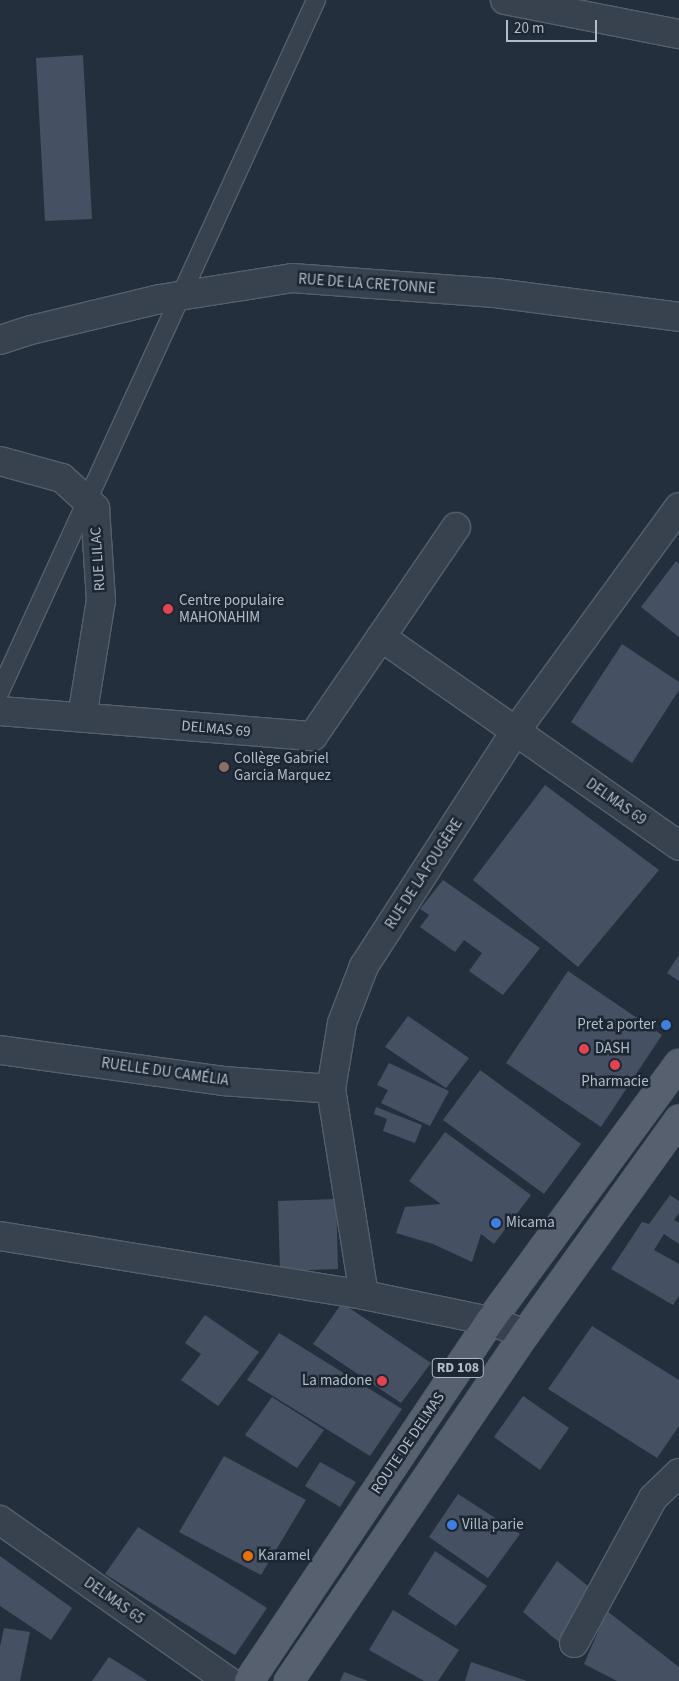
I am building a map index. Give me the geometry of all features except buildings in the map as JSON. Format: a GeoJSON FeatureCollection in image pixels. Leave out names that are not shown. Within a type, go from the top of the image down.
{"type":"FeatureCollection","features":[{"type":"Feature","properties":{"kind":"main road","name":"ROUTE DE DELMAS"},"geometry":{"type":"LineString","coordinates":[[249,1681],[490,1321],[679,1064]]}},
{"type":"Feature","properties":{"kind":"main road","name":"RD 108"},"geometry":{"type":"LineString","coordinates":[[289,1681],[525,1334],[679,1120]]}},
{"type":"Feature","properties":{"kind":"street"},"geometry":{"type":"LineString","coordinates":[[505,0],[679,34]]}},
{"type":"Feature","properties":{"kind":"street","name":"RUE DE LA CRETONNE"},"geometry":{"type":"LineString","coordinates":[[0,340],[30,330],[160,299],[292,278],[495,293],[679,318]]}},
{"type":"Feature","properties":{"kind":"street","name":"RUE LILAC"},"geometry":{"type":"LineString","coordinates":[[0,461],[62,478],[95,508],[101,600],[82,717]]}},
{"type":"Feature","properties":{"kind":"street","name":"RUE DE LA FOUGÈRE"},"geometry":{"type":"LineString","coordinates":[[364,1296],[332,1089],[342,1023],[364,966],[515,732],[679,507]]}},
{"type":"Feature","properties":{"kind":"street","name":"DELMAS 69"},"geometry":{"type":"LineString","coordinates":[[0,711],[314,736],[456,527]]}},
{"type":"Feature","properties":{"kind":"street","name":"DELMAS 69"},"geometry":{"type":"LineString","coordinates":[[381,638],[679,846]]}},
{"type":"Feature","properties":{"kind":"street","name":"RUELLE DU CAMÉLIA"},"geometry":{"type":"LineString","coordinates":[[0,1050],[223,1081],[332,1089]]}},
{"type":"Feature","properties":{"kind":"street"},"geometry":{"type":"LineString","coordinates":[[0,1236],[364,1296],[490,1321],[525,1334]]}},
{"type":"Feature","properties":{"kind":"street"},"geometry":{"type":"LineString","coordinates":[[574,1643],[653,1498],[679,1473]]}},
{"type":"Feature","properties":{"kind":"street","name":"DELMAS 65"},"geometry":{"type":"LineString","coordinates":[[0,1520],[228,1681]]}},
{"type":"Feature","properties":{"kind":"lane"},"geometry":{"type":"LineString","coordinates":[[0,690],[316,0]]}},
{"type":"Feature","properties":{"kind":"place","name":"Centre populaire MAHONAHIM"},"geometry":{"type":"Point","coordinates":[168,609]}},
{"type":"Feature","properties":{"kind":"place","name":"Collège Gabriel Garcia Marquez"},"geometry":{"type":"Point","coordinates":[224,767]}},
{"type":"Feature","properties":{"kind":"place","name":"Pret a porter"},"geometry":{"type":"Point","coordinates":[666,1025]}},
{"type":"Feature","properties":{"kind":"place","name":"DASH"},"geometry":{"type":"Point","coordinates":[584,1049]}},
{"type":"Feature","properties":{"kind":"place","name":"Pharmacie"},"geometry":{"type":"Point","coordinates":[615,1065]}},
{"type":"Feature","properties":{"kind":"place","name":"Micama"},"geometry":{"type":"Point","coordinates":[496,1223]}},
{"type":"Feature","properties":{"kind":"place","name":"La madone"},"geometry":{"type":"Point","coordinates":[382,1381]}},
{"type":"Feature","properties":{"kind":"place","name":"Villa parie"},"geometry":{"type":"Point","coordinates":[452,1525]}},
{"type":"Feature","properties":{"kind":"place","name":"Karamel"},"geometry":{"type":"Point","coordinates":[248,1556]}}]}
